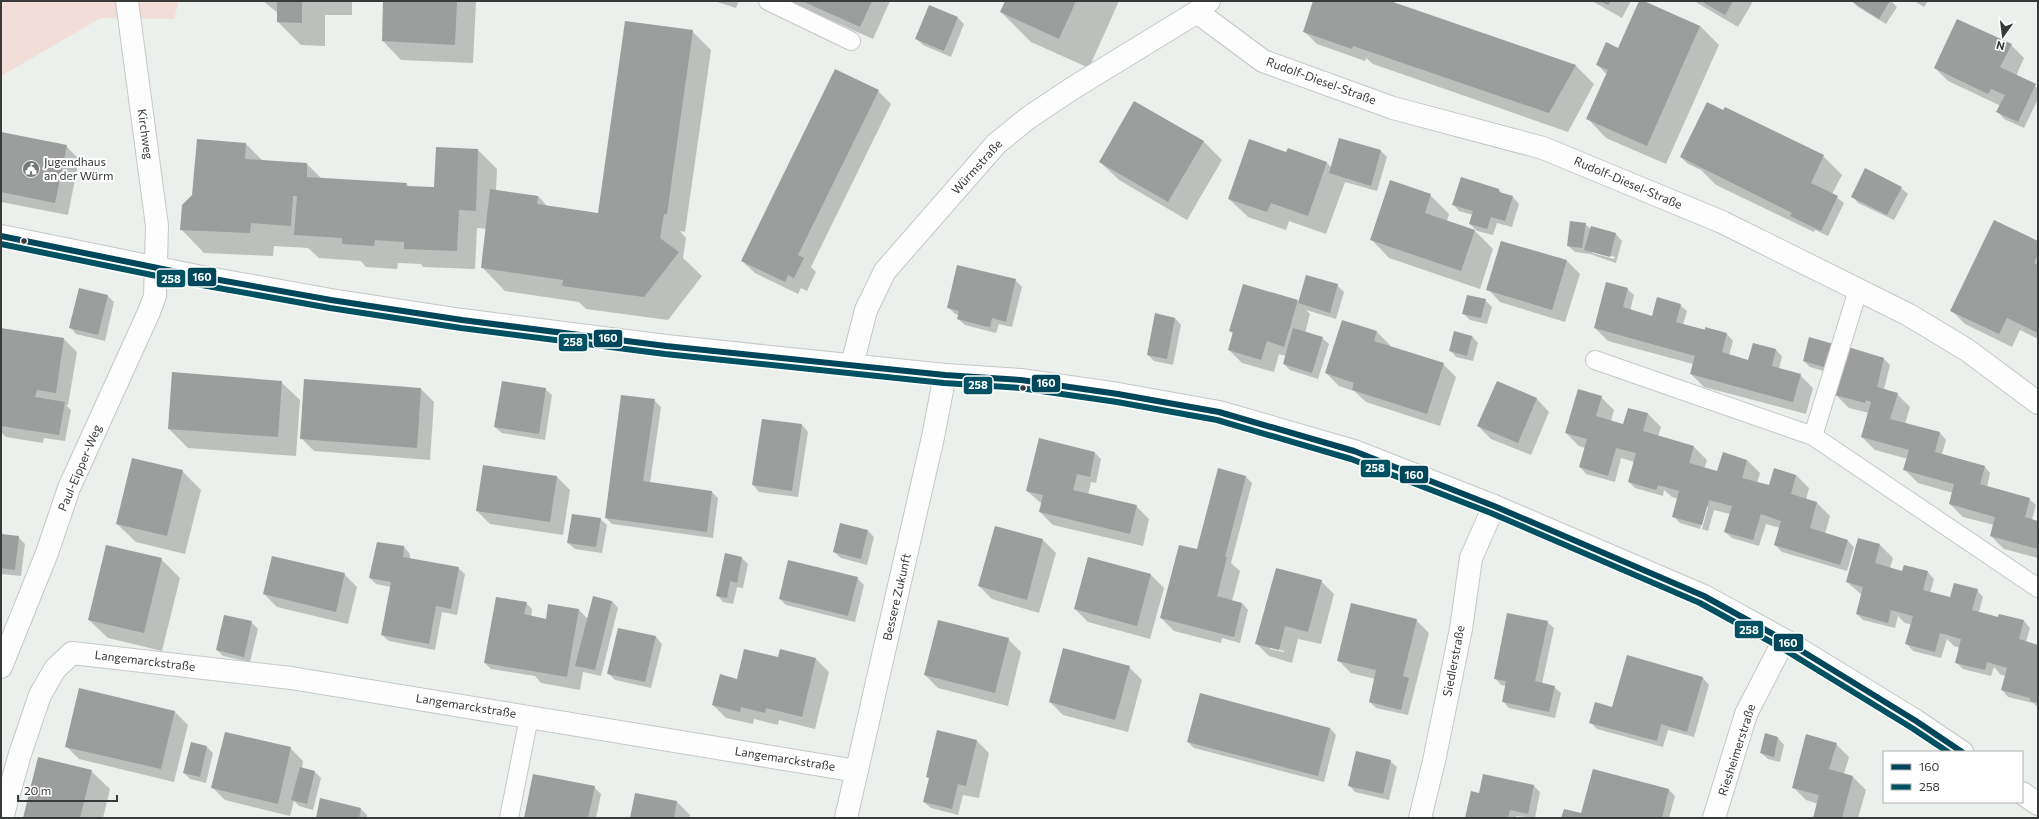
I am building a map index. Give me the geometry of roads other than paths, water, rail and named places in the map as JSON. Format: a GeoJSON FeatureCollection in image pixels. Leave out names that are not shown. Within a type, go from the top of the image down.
{"type":"FeatureCollection","features":[{"type":"Feature","properties":{"kind":"street","name":"Kirchweg"},"geometry":{"type":"LineString","coordinates":[[127,1],[157,226],[156,268]]}},
{"type":"Feature","properties":{"kind":"street","name":"Rudolf-Diesel-Straße"},"geometry":{"type":"LineString","coordinates":[[1203,7],[1263,61],[1394,108],[1543,148],[1722,222],[1909,315],[1967,350],[2038,403]]}},
{"type":"Feature","properties":{"kind":"street","name":"Würmstraße"},"geometry":{"type":"LineString","coordinates":[[852,365],[866,310],[885,271],[996,144],[1028,118],[1073,88],[1203,7]]}},
{"type":"Feature","properties":{"kind":"street"},"geometry":{"type":"LineString","coordinates":[[1,236],[156,268],[331,300],[462,320],[666,346],[945,375],[1021,380],[1118,394],[1219,412],[1354,451],[1494,506],[1704,596],[1784,640],[1916,721],[1961,751]]}},
{"type":"Feature","properties":{"kind":"street","name":"Paul-Eipper-Weg"},"geometry":{"type":"LineString","coordinates":[[1,667],[47,553],[69,488],[149,312],[155,296],[156,268]]}},
{"type":"Feature","properties":{"kind":"street","name":"Bessere Zukunft"},"geometry":{"type":"LineString","coordinates":[[846,818],[934,437],[945,375]]}},
{"type":"Feature","properties":{"kind":"street","name":"Siedlerstraße"},"geometry":{"type":"LineString","coordinates":[[1420,818],[1434,761],[1461,629],[1471,558],[1494,506]]}},
{"type":"Feature","properties":{"kind":"street","name":"Riesheimerstraße"},"geometry":{"type":"LineString","coordinates":[[1714,818],[1746,714],[1784,640]]}},
{"type":"Feature","properties":{"kind":"street","name":"Langemarckstraße"},"geometry":{"type":"LineString","coordinates":[[2,818],[20,754],[40,695],[54,669],[72,653],[291,678],[857,771]]}},
{"type":"Feature","properties":{"kind":"street"},"geometry":{"type":"LineString","coordinates":[[2023,794],[2038,804]]}},
{"type":"Feature","properties":{"kind":"lane"},"geometry":{"type":"LineString","coordinates":[[768,1],[850,41]]}},
{"type":"Feature","properties":{"kind":"lane"},"geometry":{"type":"LineString","coordinates":[[1813,436],[1858,290]]}},
{"type":"Feature","properties":{"kind":"lane"},"geometry":{"type":"LineString","coordinates":[[1595,360],[1813,436],[2038,588]]}},
{"type":"Feature","properties":{"kind":"lane"},"geometry":{"type":"LineString","coordinates":[[509,818],[529,717]]}},
{"type":"Feature","properties":{"kind":"place","name":"Jugendhaus an der Würm"},"geometry":{"type":"Point","coordinates":[31,169]}}]}
